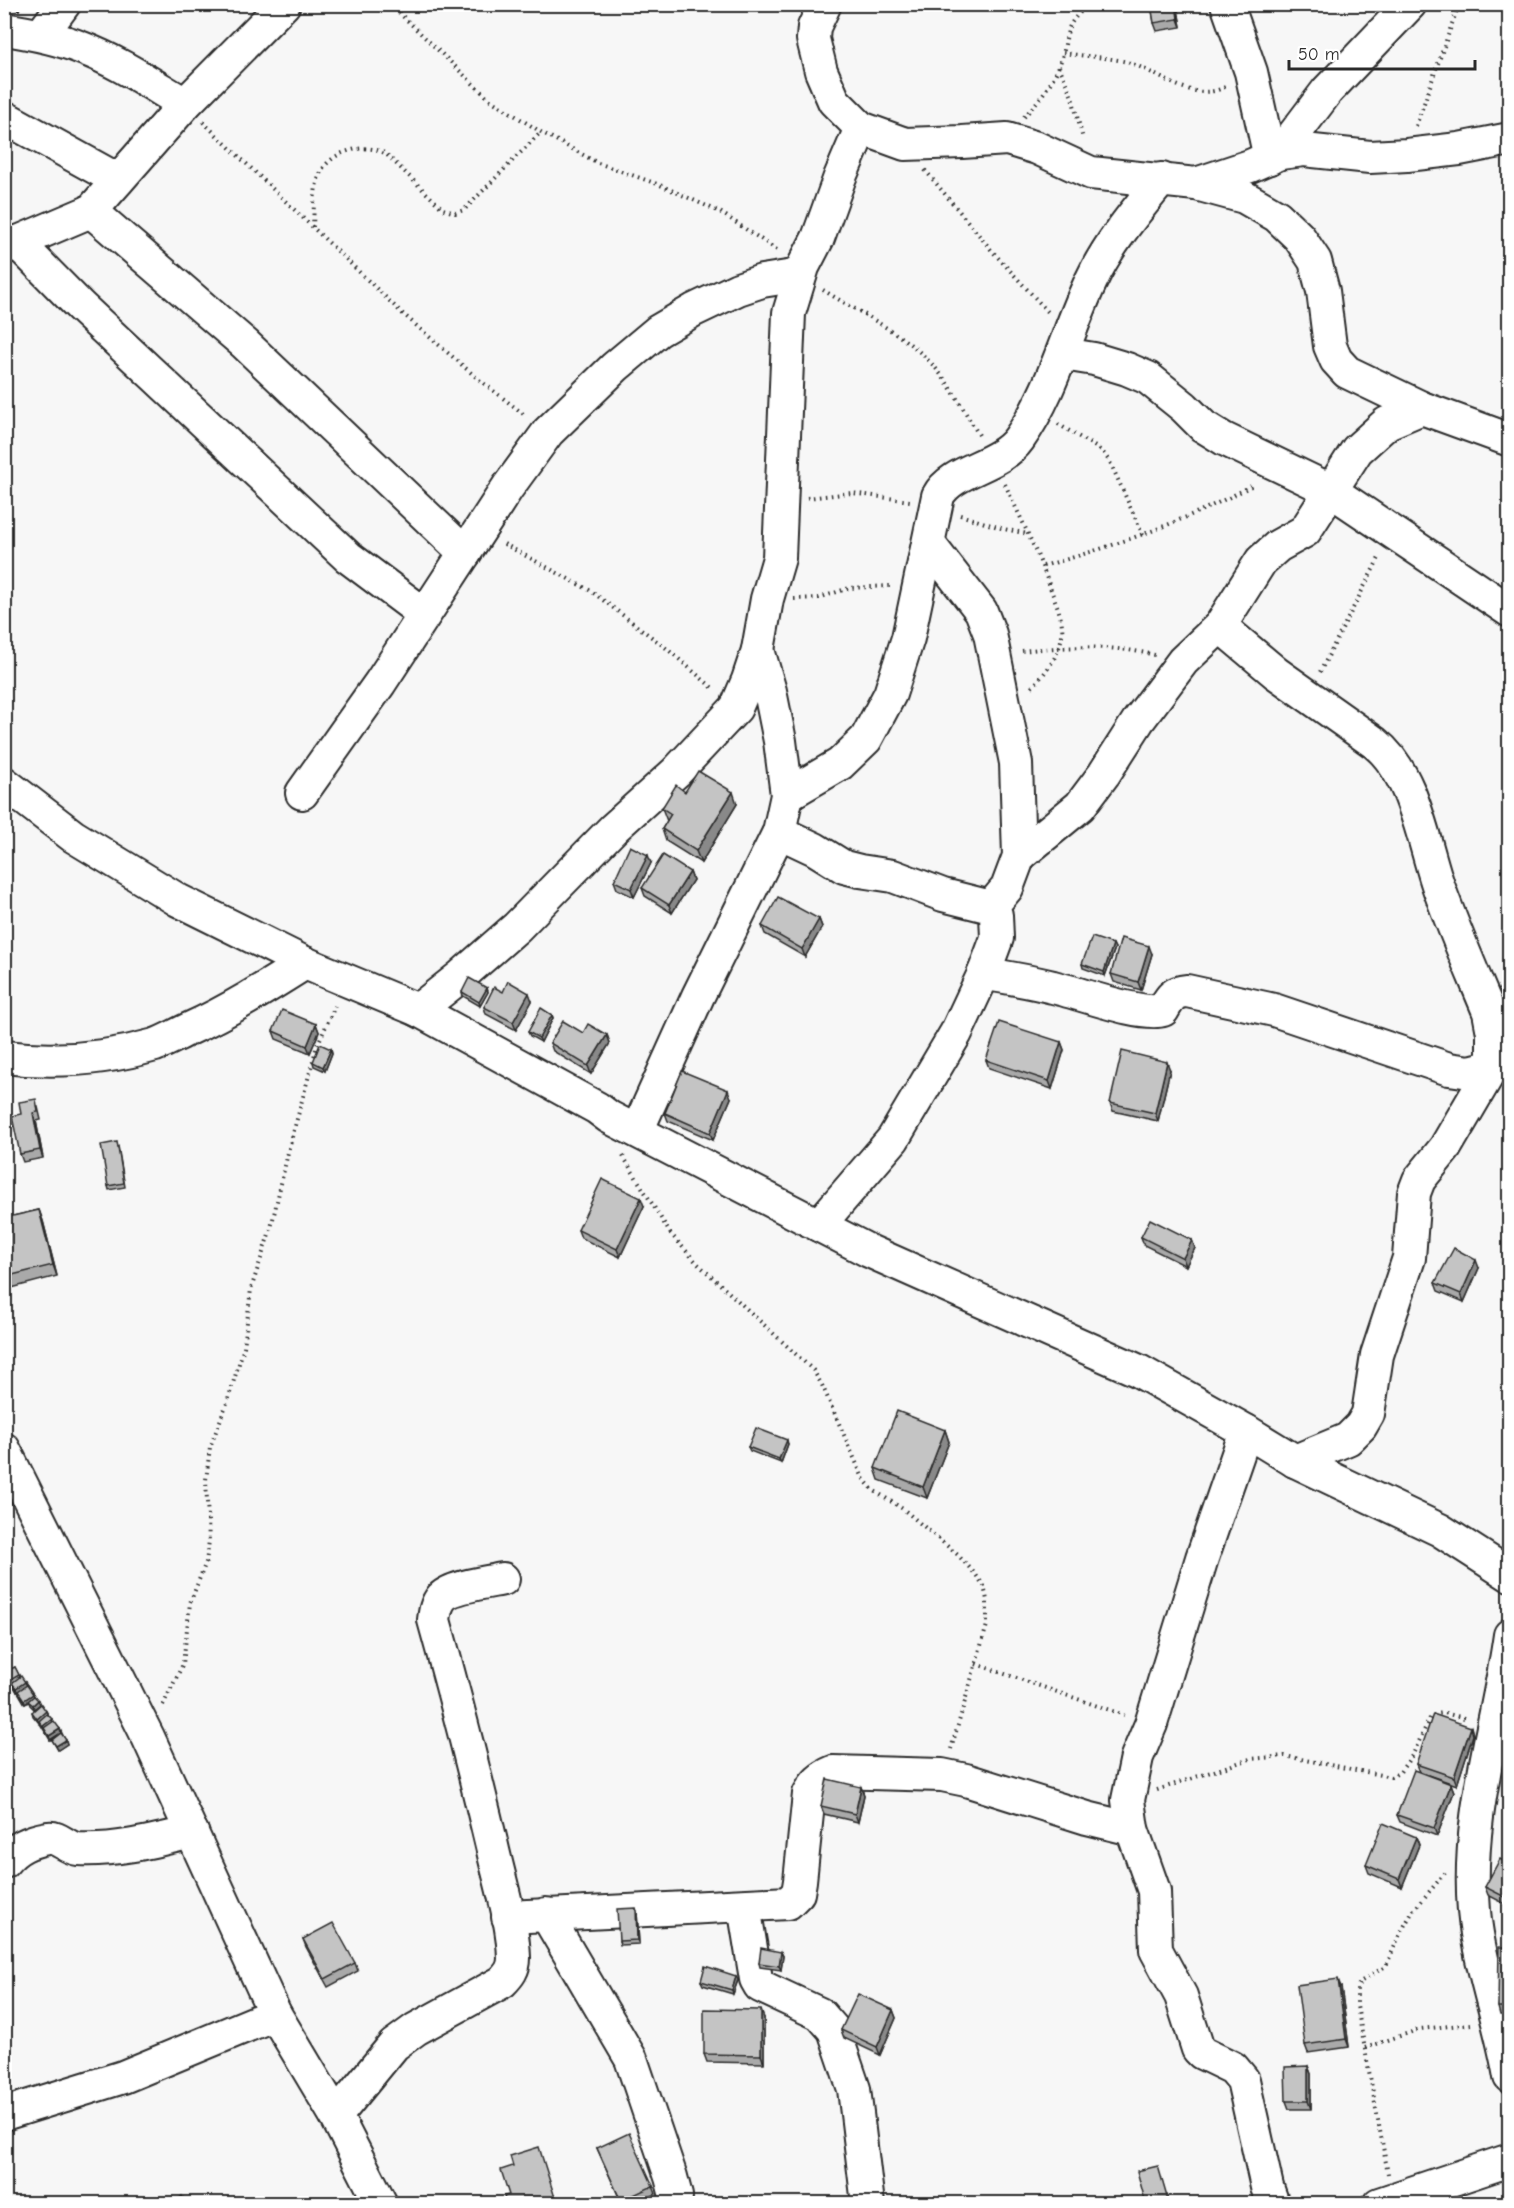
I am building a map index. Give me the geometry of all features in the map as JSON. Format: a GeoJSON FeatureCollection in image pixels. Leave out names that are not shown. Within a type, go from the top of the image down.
{"type":"FeatureCollection","features":[{"type":"Feature","properties":{"kind":"street"},"geometry":{"type":"LineString","coordinates":[[41,35],[64,4]]}},
{"type":"Feature","properties":{"kind":"street"},"geometry":{"type":"LineString","coordinates":[[284,4],[184,104],[91,211],[11,245],[80,306],[348,557],[424,614]]}},
{"type":"Feature","properties":{"kind":"street"},"geometry":{"type":"LineString","coordinates":[[825,4],[814,27],[813,39],[821,72],[834,101],[861,128],[905,144],[1007,138],[1037,148],[1091,173],[1196,184],[1244,198],[1277,216],[1299,237],[1315,261],[1323,291],[1330,346],[1336,360],[1347,372],[1422,408],[1509,440]]}},
{"type":"Feature","properties":{"kind":"street"},"geometry":{"type":"LineString","coordinates":[[1227,4],[1251,72],[1275,155]]}},
{"type":"Feature","properties":{"kind":"street"},"geometry":{"type":"LineString","coordinates":[[1275,155],[1327,91],[1410,4]]}},
{"type":"Feature","properties":{"kind":"street"},"geometry":{"type":"LineString","coordinates":[[4,29],[41,35],[81,47],[118,63],[184,104]]}},
{"type":"Feature","properties":{"kind":"street"},"geometry":{"type":"LineString","coordinates":[[4,117],[118,180]]}},
{"type":"Feature","properties":{"kind":"street"},"geometry":{"type":"LineString","coordinates":[[418,1010],[517,927],[614,828],[676,772],[736,708],[758,650],[766,599],[779,558],[789,313],[801,271],[818,238],[861,128]]}},
{"type":"Feature","properties":{"kind":"street"},"geometry":{"type":"LineString","coordinates":[[1196,184],[1275,155],[1304,150],[1370,157],[1407,155],[1509,139]]}},
{"type":"Feature","properties":{"kind":"street"},"geometry":{"type":"LineString","coordinates":[[787,795],[840,764],[866,739],[890,694],[908,638],[921,586],[938,496],[942,487],[994,460],[1017,442],[1038,410],[1091,280],[1107,251],[1162,179]]}},
{"type":"Feature","properties":{"kind":"street"},"geometry":{"type":"LineString","coordinates":[[91,211],[472,542]]}},
{"type":"Feature","properties":{"kind":"street"},"geometry":{"type":"LineString","coordinates":[[302,794],[380,683],[508,487],[548,432],[615,368],[658,331],[694,309],[738,288],[801,271]]}},
{"type":"Feature","properties":{"kind":"street"},"geometry":{"type":"LineString","coordinates":[[1066,345],[1094,359],[1148,378],[1184,407],[1203,426],[1283,469],[1330,490],[1509,611]]}},
{"type":"Feature","properties":{"kind":"street"},"geometry":{"type":"LineString","coordinates":[[1019,856],[1080,806],[1138,721],[1183,661],[1220,626],[1261,561],[1278,546],[1305,531],[1357,450],[1387,423],[1422,408]]}},
{"type":"Feature","properties":{"kind":"street"},"geometry":{"type":"LineString","coordinates":[[929,543],[981,610],[990,634],[1016,763],[1019,856],[1007,888],[991,907]]}},
{"type":"Feature","properties":{"kind":"street"},"geometry":{"type":"LineString","coordinates":[[1220,626],[1306,696],[1387,753],[1404,778],[1439,888],[1489,1012],[1499,1072],[1445,1148],[1419,1180],[1414,1193],[1409,1258],[1377,1355],[1368,1414],[1348,1439],[1295,1461]]}},
{"type":"Feature","properties":{"kind":"street"},"geometry":{"type":"LineString","coordinates":[[628,1141],[779,831],[787,795],[771,691],[758,650]]}},
{"type":"Feature","properties":{"kind":"street"},"geometry":{"type":"LineString","coordinates":[[4,783],[73,836],[178,900],[305,963],[418,1010],[628,1141],[819,1225],[879,1256],[1139,1371],[1295,1461],[1440,1530],[1482,1555],[1509,1575]]}},
{"type":"Feature","properties":{"kind":"street"},"geometry":{"type":"LineString","coordinates":[[779,831],[815,849],[843,867],[893,876],[943,895],[991,907],[996,915],[997,938],[984,973],[956,1033],[893,1139],[819,1225]]}},
{"type":"Feature","properties":{"kind":"street"},"geometry":{"type":"LineString","coordinates":[[4,1058],[30,1060],[92,1058],[156,1044],[205,1022],[305,963]]}},
{"type":"Feature","properties":{"kind":"street"},"geometry":{"type":"LineString","coordinates":[[984,973],[1157,1012],[1163,1011],[1172,995],[1187,991],[1274,1010],[1449,1069],[1499,1072]]}},
{"type":"Feature","properties":{"kind":"street"},"geometry":{"type":"LineString","coordinates":[[1246,1431],[1202,1558],[1151,1724],[1137,1757],[1130,1815],[1154,1891],[1156,1950],[1181,1996],[1198,2049],[1237,2071],[1243,2080],[1267,2187],[1273,2204]]}},
{"type":"Feature","properties":{"kind":"street"},"geometry":{"type":"LineString","coordinates":[[4,1449],[148,1737],[275,2014],[336,2116],[381,2204]]}},
{"type":"Feature","properties":{"kind":"street"},"geometry":{"type":"LineString","coordinates":[[336,2116],[394,2044],[509,1976],[514,1958],[508,1917],[468,1742],[434,1620],[435,1611],[442,1597],[450,1592],[503,1579]]}},
{"type":"Feature","properties":{"kind":"street"},"geometry":{"type":"LineString","coordinates":[[1509,1635],[1492,1724],[1496,1775],[1473,1841],[1474,1913],[1499,2021],[1509,2077]]}},
{"type":"Feature","properties":{"kind":"street"},"geometry":{"type":"LineString","coordinates":[[508,1917],[788,1903],[798,1893],[809,1794],[814,1785],[823,1777],[843,1771],[942,1775],[966,1780],[1088,1818],[1130,1815]]}},
{"type":"Feature","properties":{"kind":"street"},"geometry":{"type":"LineString","coordinates":[[4,1862],[13,1851],[31,1842],[52,1837],[75,1849],[118,1848],[192,1832]]}},
{"type":"Feature","properties":{"kind":"street"},"geometry":{"type":"LineString","coordinates":[[744,1906],[754,1973],[760,1986],[820,2014],[834,2030],[854,2089],[868,2204]]}},
{"type":"Feature","properties":{"kind":"street"},"geometry":{"type":"LineString","coordinates":[[546,1914],[631,2059],[671,2177],[676,2196],[675,2204]]}},
{"type":"Feature","properties":{"kind":"street"},"geometry":{"type":"LineString","coordinates":[[4,2114],[123,2077],[275,2014]]}},
{"type":"Feature","properties":{"kind":"street"},"geometry":{"type":"LineString","coordinates":[[1385,2201],[1509,2160]]}},
{"type":"Feature","properties":{"kind":"path"},"geometry":{"type":"LineString","coordinates":[[390,4],[489,99],[541,132],[598,163],[660,185],[720,212],[801,271],[912,345],[939,372],[994,460],[1029,534],[1058,607],[1063,633],[1059,649],[1047,672],[1018,702],[1008,722]]}},
{"type":"Feature","properties":{"kind":"path"},"geometry":{"type":"LineString","coordinates":[[1007,138],[1048,88],[1059,66],[1070,23],[1090,4]]}},
{"type":"Feature","properties":{"kind":"path"},"geometry":{"type":"LineString","coordinates":[[1407,155],[1460,4]]}},
{"type":"Feature","properties":{"kind":"path"},"geometry":{"type":"LineString","coordinates":[[1063,53],[1124,62],[1192,91],[1210,92],[1222,89],[1251,72]]}},
{"type":"Feature","properties":{"kind":"path"},"geometry":{"type":"LineString","coordinates":[[1059,66],[1072,97],[1091,173]]}},
{"type":"Feature","properties":{"kind":"path"},"geometry":{"type":"LineString","coordinates":[[184,104],[403,314],[477,378],[548,432]]}},
{"type":"Feature","properties":{"kind":"path"},"geometry":{"type":"LineString","coordinates":[[313,227],[314,205],[322,170],[335,157],[356,148],[377,148],[443,209],[455,213],[464,210],[541,132]]}},
{"type":"Feature","properties":{"kind":"path"},"geometry":{"type":"LineString","coordinates":[[905,144],[950,203],[1030,290],[1066,345]]}},
{"type":"Feature","properties":{"kind":"path"},"geometry":{"type":"LineString","coordinates":[[1038,410],[1102,451],[1110,462],[1143,535]]}},
{"type":"Feature","properties":{"kind":"path"},"geometry":{"type":"LineString","coordinates":[[1042,566],[1108,548],[1143,535],[1219,503],[1283,469]]}},
{"type":"Feature","properties":{"kind":"path"},"geometry":{"type":"LineString","coordinates":[[781,501],[852,493],[897,498],[1029,534]]}},
{"type":"Feature","properties":{"kind":"path"},"geometry":{"type":"LineString","coordinates":[[1306,696],[1339,639],[1393,532]]}},
{"type":"Feature","properties":{"kind":"path"},"geometry":{"type":"LineString","coordinates":[[472,542],[591,591],[666,648],[736,708]]}},
{"type":"Feature","properties":{"kind":"path"},"geometry":{"type":"LineString","coordinates":[[766,599],[819,598],[849,588],[921,586]]}},
{"type":"Feature","properties":{"kind":"path"},"geometry":{"type":"LineString","coordinates":[[994,654],[1059,649],[1140,651],[1183,661]]}},
{"type":"Feature","properties":{"kind":"path"},"geometry":{"type":"LineString","coordinates":[[148,1737],[183,1664],[190,1603],[206,1562],[209,1541],[206,1480],[210,1447],[227,1403],[244,1347],[251,1288],[271,1228],[288,1148],[317,1046],[346,980]]}},
{"type":"Feature","properties":{"kind":"path"},"geometry":{"type":"LineString","coordinates":[[628,1141],[670,1233],[697,1263],[813,1370],[822,1385],[862,1478],[873,1490],[903,1509],[958,1555],[984,1586],[988,1613],[987,1625],[942,1775]]}},
{"type":"Feature","properties":{"kind":"path"},"geometry":{"type":"LineString","coordinates":[[976,1664],[1151,1724]]}},
{"type":"Feature","properties":{"kind":"path"},"geometry":{"type":"LineString","coordinates":[[1130,1815],[1250,1759],[1285,1756],[1391,1777],[1401,1772],[1413,1754],[1430,1718],[1436,1714],[1444,1713],[1492,1724]]}},
{"type":"Feature","properties":{"kind":"path"},"geometry":{"type":"LineString","coordinates":[[1385,2201],[1365,2048],[1357,2006],[1357,1988],[1360,1982],[1386,1966],[1413,1911],[1473,1841]]}},
{"type":"Feature","properties":{"kind":"path"},"geometry":{"type":"LineString","coordinates":[[1365,2048],[1420,2029],[1499,2021]]}},
{"type":"Feature","properties":{"kind":"building"},"geometry":{"type":"Polygon","coordinates":[[[1151,4],[1176,4],[1178,19],[1154,23],[1151,4]]]}},
{"type":"Feature","properties":{"kind":"building"},"geometry":{"type":"Polygon","coordinates":[[[698,771],[733,792],[696,851],[662,829],[671,814],[662,808],[676,785],[685,792],[698,771]]]}},
{"type":"Feature","properties":{"kind":"building"},"geometry":{"type":"Polygon","coordinates":[[[630,846],[648,855],[631,889],[614,881],[630,846]]]}},
{"type":"Feature","properties":{"kind":"building"},"geometry":{"type":"Polygon","coordinates":[[[663,855],[690,872],[669,905],[642,888],[663,855]]]}},
{"type":"Feature","properties":{"kind":"building"},"geometry":{"type":"Polygon","coordinates":[[[778,897],[819,919],[802,949],[762,926],[778,897]]]}},
{"type":"Feature","properties":{"kind":"building"},"geometry":{"type":"Polygon","coordinates":[[[1092,937],[1113,944],[1104,972],[1082,964],[1092,937]]]}},
{"type":"Feature","properties":{"kind":"building"},"geometry":{"type":"Polygon","coordinates":[[[1121,938],[1149,946],[1138,982],[1111,974],[1121,938]]]}},
{"type":"Feature","properties":{"kind":"building"},"geometry":{"type":"Polygon","coordinates":[[[469,978],[487,988],[479,1002],[462,992],[469,978]]]}},
{"type":"Feature","properties":{"kind":"building"},"geometry":{"type":"Polygon","coordinates":[[[508,981],[529,993],[513,1022],[484,1007],[494,987],[503,992],[508,981]]]}},
{"type":"Feature","properties":{"kind":"building"},"geometry":{"type":"Polygon","coordinates":[[[541,1008],[552,1015],[539,1038],[528,1032],[541,1008]]]}},
{"type":"Feature","properties":{"kind":"building"},"geometry":{"type":"Polygon","coordinates":[[[282,1010],[316,1024],[307,1046],[273,1031],[282,1010]]]}},
{"type":"Feature","properties":{"kind":"building"},"geometry":{"type":"Polygon","coordinates":[[[563,1021],[583,1033],[588,1024],[607,1035],[588,1066],[550,1043],[563,1021]]]}},
{"type":"Feature","properties":{"kind":"building"},"geometry":{"type":"Polygon","coordinates":[[[999,1022],[1061,1042],[1049,1081],[986,1060],[999,1022]]]}},
{"type":"Feature","properties":{"kind":"building"},"geometry":{"type":"Polygon","coordinates":[[[320,1044],[331,1049],[323,1067],[313,1062],[320,1044]]]}},
{"type":"Feature","properties":{"kind":"building"},"geometry":{"type":"Polygon","coordinates":[[[1122,1051],[1167,1062],[1155,1113],[1110,1103],[1122,1051]]]}},
{"type":"Feature","properties":{"kind":"building"},"geometry":{"type":"Polygon","coordinates":[[[682,1071],[728,1090],[710,1133],[665,1113],[682,1071]]]}},
{"type":"Feature","properties":{"kind":"building"},"geometry":{"type":"Polygon","coordinates":[[[36,1099],[38,1112],[33,1113],[40,1150],[20,1154],[12,1116],[21,1114],[19,1102],[36,1099]]]}},
{"type":"Feature","properties":{"kind":"building"},"geometry":{"type":"Polygon","coordinates":[[[117,1142],[124,1183],[108,1186],[101,1145],[117,1142]]]}},
{"type":"Feature","properties":{"kind":"building"},"geometry":{"type":"Polygon","coordinates":[[[602,1179],[641,1198],[617,1249],[578,1230],[602,1179]]]}},
{"type":"Feature","properties":{"kind":"building"},"geometry":{"type":"Polygon","coordinates":[[[39,1210],[53,1265],[4,1277],[4,1218],[39,1210]]]}},
{"type":"Feature","properties":{"kind":"building"},"geometry":{"type":"Polygon","coordinates":[[[1150,1219],[1192,1240],[1183,1258],[1141,1237],[1150,1219]]]}},
{"type":"Feature","properties":{"kind":"building"},"geometry":{"type":"Polygon","coordinates":[[[1454,1248],[1476,1260],[1461,1294],[1435,1283],[1454,1248]]]}},
{"type":"Feature","properties":{"kind":"building"},"geometry":{"type":"Polygon","coordinates":[[[897,1411],[945,1430],[923,1487],[875,1468],[897,1411]]]}},
{"type":"Feature","properties":{"kind":"building"},"geometry":{"type":"Polygon","coordinates":[[[756,1428],[787,1440],[779,1459],[748,1447],[756,1428]]]}},
{"type":"Feature","properties":{"kind":"building"},"geometry":{"type":"Polygon","coordinates":[[[15,1667],[19,1675],[7,1682],[4,1672],[15,1667]]]}},
{"type":"Feature","properties":{"kind":"building"},"geometry":{"type":"Polygon","coordinates":[[[21,1676],[25,1682],[16,1688],[12,1683],[21,1676]]]}},
{"type":"Feature","properties":{"kind":"building"},"geometry":{"type":"Polygon","coordinates":[[[27,1685],[33,1694],[24,1700],[18,1691],[27,1685]]]}},
{"type":"Feature","properties":{"kind":"building"},"geometry":{"type":"Polygon","coordinates":[[[34,1696],[38,1700],[33,1705],[28,1701],[34,1696]]]}},
{"type":"Feature","properties":{"kind":"building"},"geometry":{"type":"Polygon","coordinates":[[[41,1704],[46,1711],[37,1719],[32,1712],[41,1704]]]}},
{"type":"Feature","properties":{"kind":"building"},"geometry":{"type":"Polygon","coordinates":[[[47,1714],[52,1719],[43,1726],[39,1721],[47,1714]]]}},
{"type":"Feature","properties":{"kind":"building"},"geometry":{"type":"Polygon","coordinates":[[[1433,1714],[1471,1727],[1454,1777],[1416,1764],[1433,1714]]]}},
{"type":"Feature","properties":{"kind":"building"},"geometry":{"type":"Polygon","coordinates":[[[54,1721],[60,1729],[49,1736],[44,1728],[54,1721]]]}},
{"type":"Feature","properties":{"kind":"building"},"geometry":{"type":"Polygon","coordinates":[[[61,1733],[66,1740],[56,1746],[52,1740],[61,1733]]]}},
{"type":"Feature","properties":{"kind":"building"},"geometry":{"type":"Polygon","coordinates":[[[1414,1770],[1451,1784],[1434,1828],[1397,1815],[1414,1770]]]}},
{"type":"Feature","properties":{"kind":"building"},"geometry":{"type":"Polygon","coordinates":[[[827,1779],[861,1787],[855,1814],[821,1806],[827,1779]]]}},
{"type":"Feature","properties":{"kind":"building"},"geometry":{"type":"Polygon","coordinates":[[[1383,1823],[1416,1837],[1399,1879],[1366,1865],[1383,1823]]]}},
{"type":"Feature","properties":{"kind":"building"},"geometry":{"type":"Polygon","coordinates":[[[1500,1859],[1509,1864],[1509,1899],[1485,1887],[1500,1859]]]}},
{"type":"Feature","properties":{"kind":"building"},"geometry":{"type":"Polygon","coordinates":[[[636,1908],[637,1940],[619,1941],[617,1909],[636,1908]]]}},
{"type":"Feature","properties":{"kind":"building"},"geometry":{"type":"Polygon","coordinates":[[[333,1923],[355,1963],[325,1979],[303,1939],[333,1923]]]}},
{"type":"Feature","properties":{"kind":"building"},"geometry":{"type":"Polygon","coordinates":[[[1499,1947],[1509,1947],[1509,2007],[1498,2007],[1499,1947]]]}},
{"type":"Feature","properties":{"kind":"building"},"geometry":{"type":"Polygon","coordinates":[[[761,1948],[781,1952],[779,1966],[759,1963],[761,1948]]]}},
{"type":"Feature","properties":{"kind":"building"},"geometry":{"type":"Polygon","coordinates":[[[705,1966],[736,1976],[732,1990],[701,1981],[705,1966]]]}},
{"type":"Feature","properties":{"kind":"building"},"geometry":{"type":"Polygon","coordinates":[[[1338,1979],[1346,2039],[1305,2045],[1297,1985],[1338,1979]]]}},
{"type":"Feature","properties":{"kind":"building"},"geometry":{"type":"Polygon","coordinates":[[[858,1994],[893,2010],[877,2047],[841,2030],[858,1994]]]}},
{"type":"Feature","properties":{"kind":"building"},"geometry":{"type":"Polygon","coordinates":[[[704,2009],[761,2010],[761,2055],[704,2054],[704,2009]]]}},
{"type":"Feature","properties":{"kind":"building"},"geometry":{"type":"Polygon","coordinates":[[[1308,2066],[1308,2101],[1286,2101],[1285,2067],[1308,2066]]]}},
{"type":"Feature","properties":{"kind":"building"},"geometry":{"type":"Polygon","coordinates":[[[629,2133],[653,2186],[621,2201],[597,2148],[629,2133]]]}},
{"type":"Feature","properties":{"kind":"building"},"geometry":{"type":"Polygon","coordinates":[[[539,2147],[557,2204],[506,2204],[504,2196],[509,2195],[501,2170],[513,2166],[510,2156],[539,2147]]]}},
{"type":"Feature","properties":{"kind":"building"},"geometry":{"type":"Polygon","coordinates":[[[1158,2166],[1169,2204],[1146,2204],[1137,2171],[1158,2166]]]}},
{"type":"Feature","properties":{"kind":"building"},"geometry":{"type":"Polygon","coordinates":[[[182,2196],[188,2204],[171,2204],[182,2196]]]}}]}
